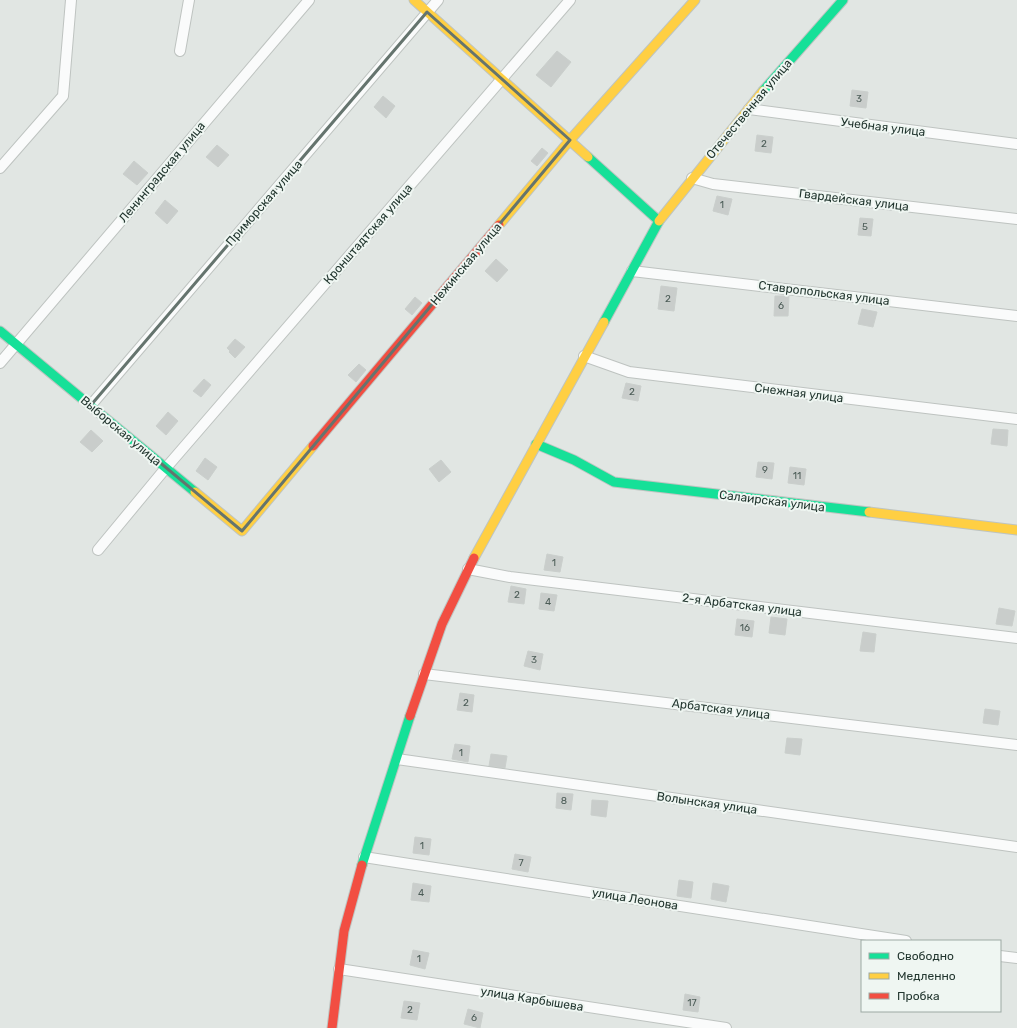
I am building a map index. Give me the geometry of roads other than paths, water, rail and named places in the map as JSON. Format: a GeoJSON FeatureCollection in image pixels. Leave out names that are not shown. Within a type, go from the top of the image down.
{"type":"FeatureCollection","features":[{"type":"Feature","properties":{"kind":"street"},"geometry":{"type":"LineString","coordinates":[[0,168],[63,96],[72,0]]}},
{"type":"Feature","properties":{"kind":"street"},"geometry":{"type":"LineString","coordinates":[[180,51],[189,0]]}},
{"type":"Feature","properties":{"kind":"street","name":"Ленинградская улица"},"geometry":{"type":"LineString","coordinates":[[0,363],[308,0]]}},
{"type":"Feature","properties":{"kind":"street"},"geometry":{"type":"LineString","coordinates":[[414,0],[659,221]]}},
{"type":"Feature","properties":{"kind":"street","name":"Приморская улица"},"geometry":{"type":"LineString","coordinates":[[91,405],[438,0]]}},
{"type":"Feature","properties":{"kind":"street","name":"Кронштадтская улица"},"geometry":{"type":"LineString","coordinates":[[98,550],[165,469],[570,0]]}},
{"type":"Feature","properties":{"kind":"street","name":"Нежинская улица"},"geometry":{"type":"LineString","coordinates":[[242,531],[570,140],[694,0]]}},
{"type":"Feature","properties":{"kind":"street","name":"Отечественная улица"},"geometry":{"type":"LineString","coordinates":[[332,1028],[344,931],[364,857],[442,624],[468,569],[659,221],[692,178],[786,63],[843,0]]}},
{"type":"Feature","properties":{"kind":"street","name":"Учебная улица"},"geometry":{"type":"LineString","coordinates":[[749,109],[1017,144]]}},
{"type":"Feature","properties":{"kind":"street","name":"Гвардейская улица"},"geometry":{"type":"LineString","coordinates":[[692,178],[713,184],[1017,219]]}},
{"type":"Feature","properties":{"kind":"street","name":"Ставропольская улица"},"geometry":{"type":"LineString","coordinates":[[632,271],[1017,316]]}},
{"type":"Feature","properties":{"kind":"street","name":"Выборская улица"},"geometry":{"type":"LineString","coordinates":[[0,331],[91,405],[165,469],[242,531]]}},
{"type":"Feature","properties":{"kind":"street","name":"Снежная улица"},"geometry":{"type":"LineString","coordinates":[[584,356],[629,372],[1017,419]]}},
{"type":"Feature","properties":{"kind":"street","name":"Салаирская улица"},"geometry":{"type":"LineString","coordinates":[[536,444],[574,460],[614,482],[1017,530]]}},
{"type":"Feature","properties":{"kind":"street","name":"2-я Арбатская улица"},"geometry":{"type":"LineString","coordinates":[[468,569],[518,578],[1017,638]]}},
{"type":"Feature","properties":{"kind":"street","name":"Арбатская улица"},"geometry":{"type":"LineString","coordinates":[[424,674],[1017,745]]}},
{"type":"Feature","properties":{"kind":"street","name":"Волынская улица"},"geometry":{"type":"LineString","coordinates":[[397,759],[1017,847]]}},
{"type":"Feature","properties":{"kind":"street","name":"улица Леонова"},"geometry":{"type":"LineString","coordinates":[[364,857],[900,940]]}},
{"type":"Feature","properties":{"kind":"street"},"geometry":{"type":"LineString","coordinates":[[1001,956],[1017,958]]}},
{"type":"Feature","properties":{"kind":"street","name":"улица Карбышева"},"geometry":{"type":"LineString","coordinates":[[339,969],[726,1028]]}}]}
